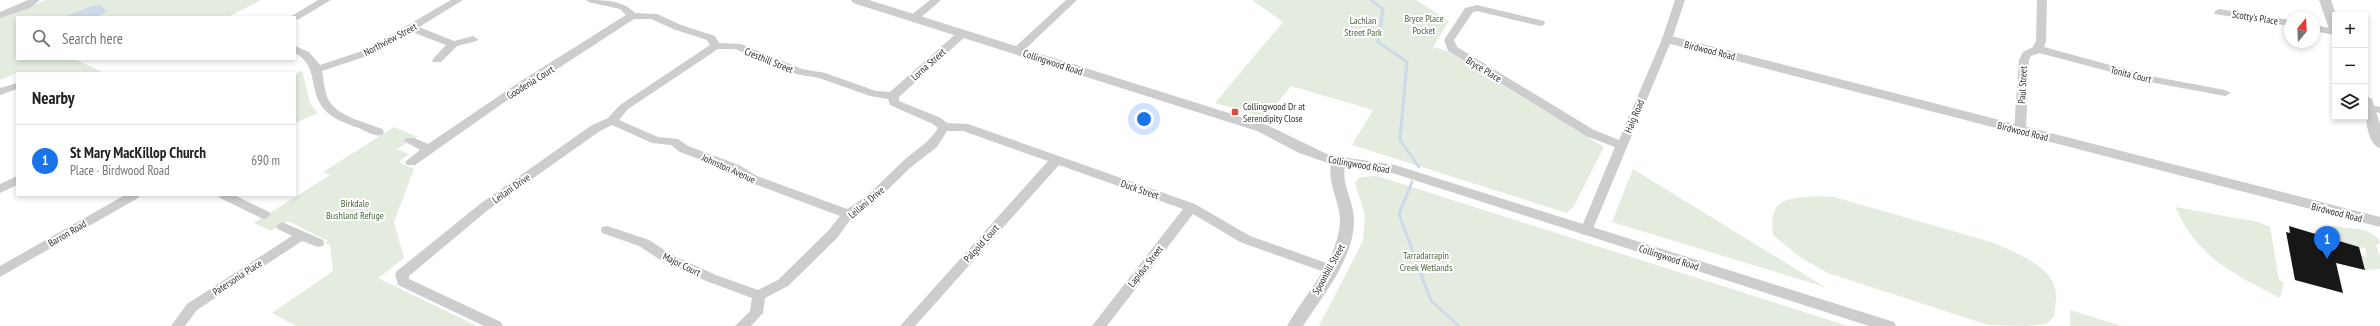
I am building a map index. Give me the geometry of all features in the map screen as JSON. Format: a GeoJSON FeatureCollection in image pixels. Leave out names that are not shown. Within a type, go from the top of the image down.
{"type":"FeatureCollection","features":[{"type":"Feature","properties":{"kind":"street"},"geometry":{"type":"LineString","coordinates":[[0,15],[26,6],[36,0]]}},
{"type":"Feature","properties":{"kind":"street"},"geometry":{"type":"LineString","coordinates":[[296,16],[326,0]]}},
{"type":"Feature","properties":{"kind":"street","name":"Northview Street"},"geometry":{"type":"LineString","coordinates":[[318,69],[369,52],[458,0]]}},
{"type":"Feature","properties":{"kind":"street"},"geometry":{"type":"LineString","coordinates":[[592,0],[624,7],[632,16],[653,16],[677,27],[711,38],[716,46]]}},
{"type":"Feature","properties":{"kind":"street","name":"Collingwood Road"},"geometry":{"type":"LineString","coordinates":[[857,0],[1235,119],[1273,133],[1315,154],[1339,161],[1390,168],[1888,326]]}},
{"type":"Feature","properties":{"kind":"street"},"geometry":{"type":"LineString","coordinates":[[914,18],[936,0]]}},
{"type":"Feature","properties":{"kind":"street"},"geometry":{"type":"LineString","coordinates":[[1018,50],[1072,0]]}},
{"type":"Feature","properties":{"kind":"street","name":"Haig Road"},"geometry":{"type":"LineString","coordinates":[[1586,231],[1667,39],[1680,0]]}},
{"type":"Feature","properties":{"kind":"street"},"geometry":{"type":"LineString","coordinates":[[2038,49],[2041,41],[2042,0]]}},
{"type":"Feature","properties":{"kind":"street"},"geometry":{"type":"LineString","coordinates":[[2325,0],[2332,20]]}},
{"type":"Feature","properties":{"kind":"street","name":"Bryce Place"},"geometry":{"type":"LineString","coordinates":[[1540,24],[1477,8],[1470,10],[1449,40],[1452,49],[1590,132],[1622,145]]}},
{"type":"Feature","properties":{"kind":"street","name":"Scotty's Place"},"geometry":{"type":"LineString","coordinates":[[2219,12],[2284,22]]}},
{"type":"Feature","properties":{"kind":"street","name":"Goodenia Court"},"geometry":{"type":"LineString","coordinates":[[411,162],[525,83],[547,72],[632,16]]}},
{"type":"Feature","properties":{"kind":"street"},"geometry":{"type":"LineString","coordinates":[[412,28],[453,44]]}},
{"type":"Feature","properties":{"kind":"street"},"geometry":{"type":"LineString","coordinates":[[2320,29],[2332,31]]}},
{"type":"Feature","properties":{"kind":"street","name":"Lorna Street"},"geometry":{"type":"LineString","coordinates":[[893,96],[963,33]]}},
{"type":"Feature","properties":{"kind":"street"},"geometry":{"type":"LineString","coordinates":[[437,60],[453,44],[473,39]]}},
{"type":"Feature","properties":{"kind":"street","name":"Birdwood Road"},"geometry":{"type":"LineString","coordinates":[[1667,39],[2380,222]]}},
{"type":"Feature","properties":{"kind":"street","name":"Cresthill Street"},"geometry":{"type":"LineString","coordinates":[[716,46],[737,46],[800,72],[821,75],[874,94],[893,96]]}},
{"type":"Feature","properties":{"kind":"street","name":"Leilani Drive"},"geometry":{"type":"LineString","coordinates":[[496,326],[403,282],[402,274],[484,207],[596,128],[612,121],[624,107],[716,46]]}},
{"type":"Feature","properties":{"kind":"street"},"geometry":{"type":"LineString","coordinates":[[296,49],[306,53],[318,69],[320,91],[328,107],[343,117],[378,132]]}},
{"type":"Feature","properties":{"kind":"street","name":"Tonita Court"},"geometry":{"type":"LineString","coordinates":[[2038,49],[2149,79],[2225,93]]}},
{"type":"Feature","properties":{"kind":"street","name":"Paul Street"},"geometry":{"type":"LineString","coordinates":[[2020,130],[2024,60],[2027,54],[2038,49]]}},
{"type":"Feature","properties":{"kind":"street"},"geometry":{"type":"LineString","coordinates":[[1,92],[16,85]]}},
{"type":"Feature","properties":{"kind":"street"},"geometry":{"type":"LineString","coordinates":[[893,96],[894,103],[937,121],[944,128]]}},
{"type":"Feature","properties":{"kind":"street"},"geometry":{"type":"LineString","coordinates":[[2371,105],[2380,144]]}},
{"type":"Feature","properties":{"kind":"street","name":"Johnston Avenue"},"geometry":{"type":"LineString","coordinates":[[612,121],[656,140],[674,142],[684,149],[735,168],[753,179],[848,214]]}},
{"type":"Feature","properties":{"kind":"street","name":"Duck Street"},"geometry":{"type":"LineString","coordinates":[[944,128],[964,126],[1190,207],[1245,239],[1330,269]]}},
{"type":"Feature","properties":{"kind":"street","name":"Leilani Drive"},"geometry":{"type":"LineString","coordinates":[[759,295],[783,283],[833,234],[848,214],[867,203],[907,164],[933,144],[944,128]]}},
{"type":"Feature","properties":{"kind":"street"},"geometry":{"type":"LineString","coordinates":[[410,141],[429,149]]}},
{"type":"Feature","properties":{"kind":"street","name":"Palgold Court"},"geometry":{"type":"LineString","coordinates":[[906,326],[1056,160]]}},
{"type":"Feature","properties":{"kind":"street","name":"Spoonbill Street"},"geometry":{"type":"LineString","coordinates":[[1295,326],[1330,269],[1344,242],[1346,210],[1336,179],[1339,161]]}},
{"type":"Feature","properties":{"kind":"street"},"geometry":{"type":"LineString","coordinates":[[0,189],[16,181]]}},
{"type":"Feature","properties":{"kind":"street","name":"Barron Road"},"geometry":{"type":"LineString","coordinates":[[0,272],[132,196]]}},
{"type":"Feature","properties":{"kind":"street"},"geometry":{"type":"LineString","coordinates":[[226,196],[265,215]]}},
{"type":"Feature","properties":{"kind":"street","name":"Lapidus Street"},"geometry":{"type":"LineString","coordinates":[[1099,326],[1190,207]]}},
{"type":"Feature","properties":{"kind":"street"},"geometry":{"type":"LineString","coordinates":[[282,226],[318,243]]}},
{"type":"Feature","properties":{"kind":"street","name":"Major Court"},"geometry":{"type":"LineString","coordinates":[[607,230],[644,243],[667,258],[711,278],[759,295]]}},
{"type":"Feature","properties":{"kind":"street","name":"Patersonia Place"},"geometry":{"type":"LineString","coordinates":[[178,326],[192,307],[302,235]]}},
{"type":"Feature","properties":{"kind":"street"},"geometry":{"type":"LineString","coordinates":[[742,326],[756,313],[759,295]]}},
{"type":"Feature","properties":{"kind":"green space"},"geometry":{"type":"Polygon","coordinates":[[[46,0],[261,0],[230,16],[16,16],[16,60],[76,60],[103,72],[16,72],[16,73],[0,80],[0,17],[46,0]]]}},
{"type":"Feature","properties":{"kind":"green space"},"geometry":{"type":"Polygon","coordinates":[[[1252,0],[1416,0],[1449,21],[1433,47],[1447,51],[1604,147],[1574,206],[1567,213],[1352,145],[1373,110],[1291,86],[1266,118],[1215,103],[1283,22],[1252,0]]]}},
{"type":"Feature","properties":{"kind":"green space"},"geometry":{"type":"Polygon","coordinates":[[[302,70],[310,103],[318,113],[296,123],[296,73],[302,70]]]}},
{"type":"Feature","properties":{"kind":"green space","name":"Birkdale Bushland Refuge"},"geometry":{"type":"Polygon","coordinates":[[[394,127],[418,137],[397,149],[409,154],[399,162],[414,169],[394,222],[404,258],[378,278],[477,326],[296,326],[272,313],[333,271],[330,245],[325,243],[328,241],[288,221],[271,231],[254,223],[330,175],[323,172],[394,127]]]}},
{"type":"Feature","properties":{"kind":"green space"},"geometry":{"type":"Polygon","coordinates":[[[1633,169],[1825,287],[1612,222],[1633,169]]]}},
{"type":"Feature","properties":{"kind":"green space","name":"Tarradarrapin Creek Wetlands"},"geometry":{"type":"Polygon","coordinates":[[[1377,176],[1848,326],[1319,326],[1363,241],[1365,215],[1355,183],[1360,177],[1377,176]]]}},
{"type":"Feature","properties":{"kind":"green space"},"geometry":{"type":"Polygon","coordinates":[[[1817,196],[1834,197],[1991,242],[2027,259],[2044,271],[2050,277],[2054,285],[2056,301],[2054,317],[2046,324],[2028,326],[1988,325],[1828,273],[1801,258],[1773,235],[1772,223],[1774,214],[1777,207],[1782,202],[1789,199],[1817,196]]]}},
{"type":"Feature","properties":{"kind":"green space"},"geometry":{"type":"Polygon","coordinates":[[[2175,207],[2258,222],[2270,227],[2279,280],[2284,282],[2280,298],[2247,281],[2218,263],[2195,240],[2184,225],[2175,207]]]}},
{"type":"Feature","properties":{"kind":"green space"},"geometry":{"type":"Polygon","coordinates":[[[2333,226],[2365,230],[2378,238],[2380,243],[2376,245],[2380,256],[2380,269],[2365,270],[2362,259],[2358,254],[2367,257],[2365,248],[2356,247],[2334,239],[2330,232],[2333,226]]]}},
{"type":"Feature","properties":{"kind":"green space"},"geometry":{"type":"Polygon","coordinates":[[[2070,310],[2122,326],[2070,326],[2070,310]]]}},
{"type":"Feature","properties":{"kind":"water"},"geometry":{"type":"Polygon","coordinates":[[[100,5],[107,11],[99,16],[67,16],[92,6],[100,5]]]}},
{"type":"Feature","properties":{"kind":"building"},"geometry":{"type":"Polygon","coordinates":[[[2289,226],[2359,247],[2365,270],[2336,263],[2343,293],[2295,280],[2286,232],[2290,233],[2289,226]]]}},
{"type":"Feature","properties":{"kind":"waterway"},"geometry":{"type":"LineString","coordinates":[[1371,0],[1383,9],[1378,42],[1407,62],[1400,140],[1419,167]]}},
{"type":"Feature","properties":{"kind":"waterway"},"geometry":{"type":"LineString","coordinates":[[1412,182],[1399,214],[1431,301],[1459,326]]}},
{"type":"Feature","properties":{"kind":"place","name":"Collingwood Dr at Serendipity Close"},"geometry":{"type":"Point","coordinates":[1235,112]}},
{"type":"Feature","properties":{"kind":"place","name":"St Mary MacKillop Church"},"geometry":{"type":"Point","coordinates":[2327,259]}},
{"type":"Feature","properties":{"kind":"park label","name":"Bryce Place Pocket"},"geometry":{"type":"Point","coordinates":[1424,24]}},
{"type":"Feature","properties":{"kind":"park label","name":"Lachlan Street Park"},"geometry":{"type":"Point","coordinates":[1363,26]}}]}
